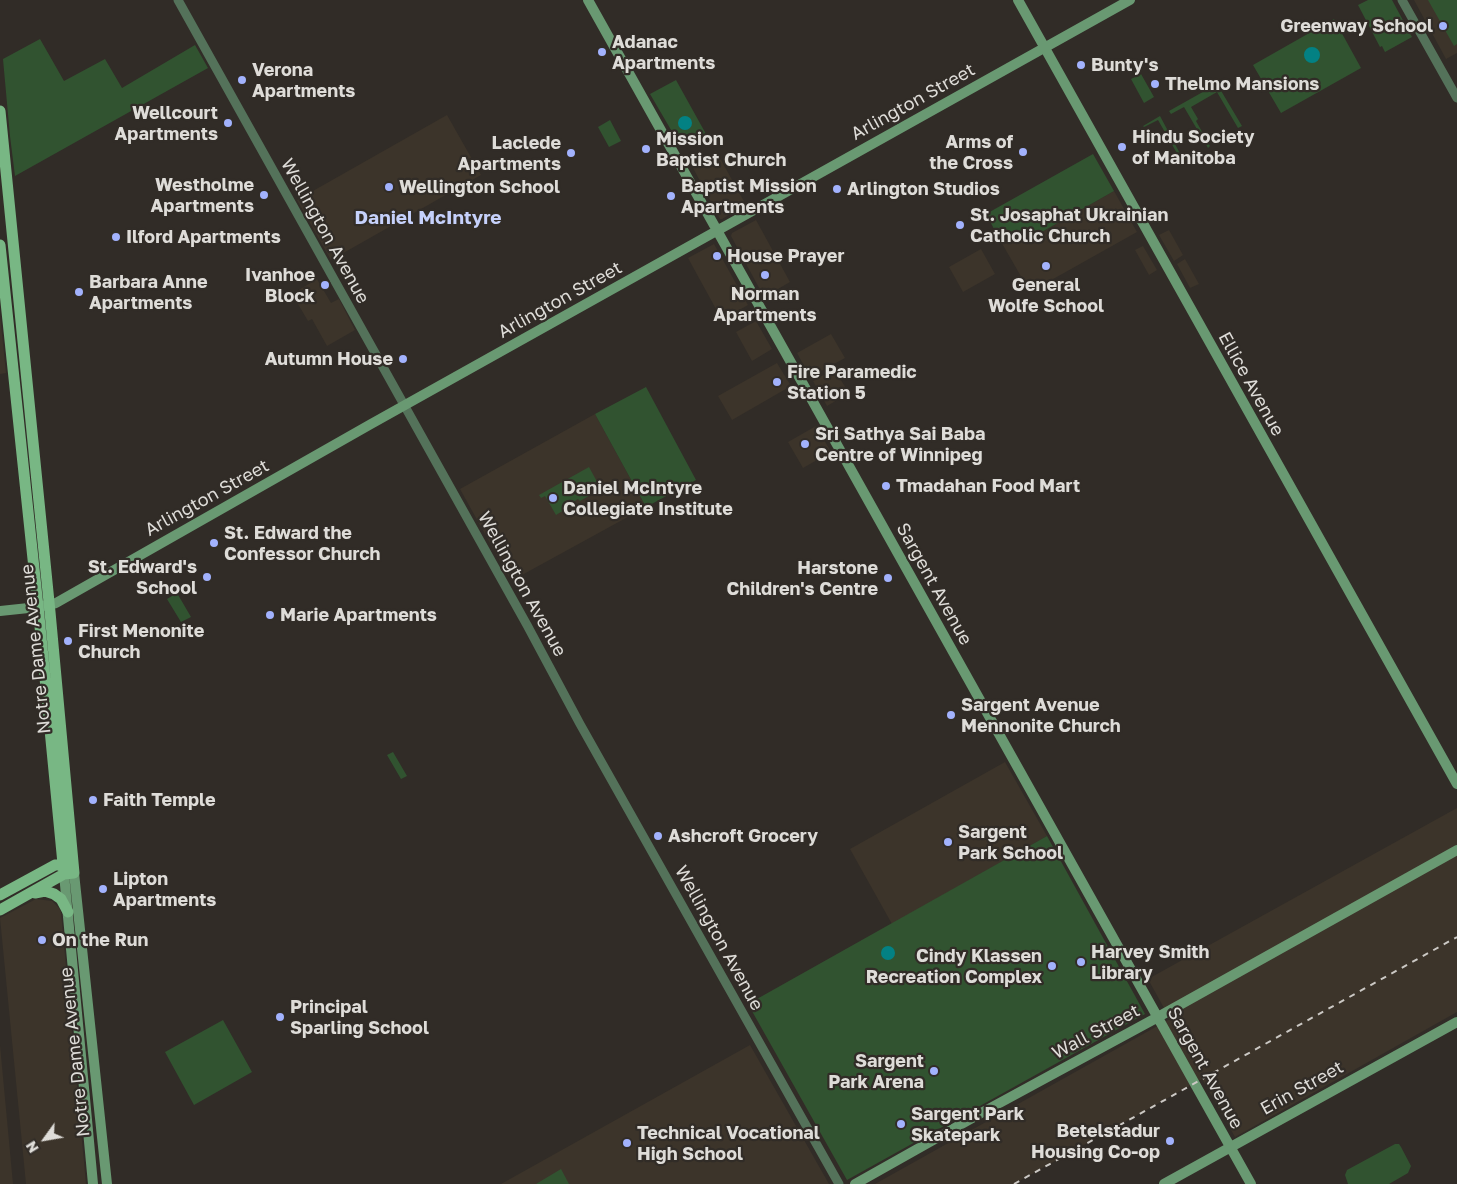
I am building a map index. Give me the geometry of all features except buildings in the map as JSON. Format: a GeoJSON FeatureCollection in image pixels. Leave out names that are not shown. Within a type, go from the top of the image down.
{"type":"FeatureCollection","features":[{"type":"Feature","properties":{"kind":"main road","name":"Sargent Avenue"},"geometry":{"type":"LineString","coordinates":[[588,0],[1251,1184]]}},
{"type":"Feature","properties":{"kind":"main road","name":"Ellice Avenue"},"geometry":{"type":"LineString","coordinates":[[1018,0],[1457,784]]}},
{"type":"Feature","properties":{"kind":"main road","name":"Arlington Street"},"geometry":{"type":"LineString","coordinates":[[0,611],[56,603],[1130,0]]}},
{"type":"Feature","properties":{"kind":"main road","name":"Notre Dame Avenue"},"geometry":{"type":"LineString","coordinates":[[0,111],[69,869],[106,1184]]}},
{"type":"Feature","properties":{"kind":"main road","name":"Notre Dame Avenue"},"geometry":{"type":"LineString","coordinates":[[0,245],[44,606]]}},
{"type":"Feature","properties":{"kind":"main road","name":"Wall Street"},"geometry":{"type":"LineString","coordinates":[[855,1184],[1457,850]]}},
{"type":"Feature","properties":{"kind":"main road"},"geometry":{"type":"LineString","coordinates":[[0,895],[51,868],[69,869]]}},
{"type":"Feature","properties":{"kind":"main road","name":"Notre Dame Avenue"},"geometry":{"type":"LineString","coordinates":[[69,869],[68,912],[93,1184]]}},
{"type":"Feature","properties":{"kind":"main road"},"geometry":{"type":"LineString","coordinates":[[0,910],[69,869]]}},
{"type":"Feature","properties":{"kind":"main road"},"geometry":{"type":"LineString","coordinates":[[26,895],[45,891],[54,894],[61,899],[68,912]]}},
{"type":"Feature","properties":{"kind":"main road","name":"Erin Street"},"geometry":{"type":"LineString","coordinates":[[1164,1184],[1457,1022]]}},
{"type":"Feature","properties":{"kind":"street","name":"Wellington Avenue"},"geometry":{"type":"LineString","coordinates":[[178,0],[541,650],[580,724],[839,1184]]}},
{"type":"Feature","properties":{"kind":"street"},"geometry":{"type":"LineString","coordinates":[[1402,0],[1457,98]]}},
{"type":"Feature","properties":{"kind":"shaded area","name":"Greenway School"},"geometry":{"type":"Polygon","coordinates":[[[1414,0],[1457,0],[1457,53],[1446,59],[1414,0]]]}},
{"type":"Feature","properties":{"kind":"shaded area","name":"Wellington School"},"geometry":{"type":"Polygon","coordinates":[[[447,115],[481,175],[331,260],[297,200],[447,115]]]}},
{"type":"Feature","properties":{"kind":"shaded area"},"geometry":{"type":"Polygon","coordinates":[[[716,151],[746,205],[722,219],[720,219],[692,166],[716,151]]]}},
{"type":"Feature","properties":{"kind":"shaded area","name":"General Wolfe School"},"geometry":{"type":"Polygon","coordinates":[[[1114,191],[1137,232],[1030,292],[1000,240],[1014,239],[1026,232],[1033,237],[1114,191]]]}},
{"type":"Feature","properties":{"kind":"shaded area"},"geometry":{"type":"Polygon","coordinates":[[[756,220],[790,282],[764,297],[731,236],[732,233],[756,220]]]}},
{"type":"Feature","properties":{"kind":"shaded area"},"geometry":{"type":"Polygon","coordinates":[[[1169,230],[1183,255],[1174,261],[1159,235],[1169,230]]]}},
{"type":"Feature","properties":{"kind":"shaded area"},"geometry":{"type":"Polygon","coordinates":[[[714,244],[748,305],[722,320],[688,258],[714,244]]]}},
{"type":"Feature","properties":{"kind":"shaded area"},"geometry":{"type":"Polygon","coordinates":[[[1143,246],[1157,270],[1149,275],[1135,250],[1143,246]]]}},
{"type":"Feature","properties":{"kind":"shaded area"},"geometry":{"type":"Polygon","coordinates":[[[981,249],[995,274],[963,292],[949,267],[981,249]]]}},
{"type":"Feature","properties":{"kind":"shaded area"},"geometry":{"type":"Polygon","coordinates":[[[1185,259],[1199,284],[1190,288],[1177,264],[1185,259]]]}},
{"type":"Feature","properties":{"kind":"shaded area"},"geometry":{"type":"Polygon","coordinates":[[[317,279],[331,303],[339,299],[355,330],[327,346],[312,319],[308,321],[292,294],[317,279]]]}},
{"type":"Feature","properties":{"kind":"shaded area"},"geometry":{"type":"Polygon","coordinates":[[[0,314],[6,373],[0,374],[0,314]]]}},
{"type":"Feature","properties":{"kind":"shaded area"},"geometry":{"type":"Polygon","coordinates":[[[756,321],[772,349],[752,361],[736,332],[756,321]]]}},
{"type":"Feature","properties":{"kind":"shaded area"},"geometry":{"type":"Polygon","coordinates":[[[831,334],[845,358],[810,377],[797,353],[831,334]]]}},
{"type":"Feature","properties":{"kind":"shaded area"},"geometry":{"type":"Polygon","coordinates":[[[777,363],[791,386],[732,420],[718,396],[777,363]]]}},
{"type":"Feature","properties":{"kind":"shaded area"},"geometry":{"type":"Polygon","coordinates":[[[834,369],[849,393],[827,406],[813,381],[834,369]]]}},
{"type":"Feature","properties":{"kind":"shaded area","name":"Daniel McIntyre Collegiate Institute"},"geometry":{"type":"Polygon","coordinates":[[[595,414],[646,507],[511,581],[460,489],[595,414]]]}},
{"type":"Feature","properties":{"kind":"shaded area"},"geometry":{"type":"Polygon","coordinates":[[[816,426],[831,452],[803,468],[788,442],[816,426]]]}},
{"type":"Feature","properties":{"kind":"shaded area","name":"Sargent Park School"},"geometry":{"type":"Polygon","coordinates":[[[1005,762],[1047,836],[892,924],[850,849],[1005,762]]]}},
{"type":"Feature","properties":{"kind":"shaded area"},"geometry":{"type":"Polygon","coordinates":[[[1457,808],[1457,1012],[1235,1137],[1202,1079],[1014,1184],[875,1184],[1170,1019],[1148,979],[1457,808]]]}},
{"type":"Feature","properties":{"kind":"shaded area"},"geometry":{"type":"Polygon","coordinates":[[[36,899],[52,901],[61,912],[86,1184],[26,1184],[0,918],[36,899]]]}},
{"type":"Feature","properties":{"kind":"shaded area"},"geometry":{"type":"Polygon","coordinates":[[[0,1045],[13,1184],[0,1184],[0,1045]]]}},
{"type":"Feature","properties":{"kind":"shaded area"},"geometry":{"type":"Polygon","coordinates":[[[750,1045],[829,1184],[501,1184],[750,1045]]]}},
{"type":"Feature","properties":{"kind":"green space"},"geometry":{"type":"Polygon","coordinates":[[[1368,0],[1392,0],[1412,37],[1385,52],[1382,46],[1380,47],[1358,5],[1368,0]]]}},
{"type":"Feature","properties":{"kind":"green space"},"geometry":{"type":"Polygon","coordinates":[[[1428,0],[1457,0],[1457,44],[1454,46],[1428,0]]]}},
{"type":"Feature","properties":{"kind":"green space"},"geometry":{"type":"Polygon","coordinates":[[[1334,19],[1361,68],[1281,113],[1253,65],[1334,19]]]}},
{"type":"Feature","properties":{"kind":"green space"},"geometry":{"type":"Polygon","coordinates":[[[40,39],[64,81],[105,59],[122,88],[195,45],[208,68],[15,176],[3,59],[40,39]]]}},
{"type":"Feature","properties":{"kind":"green space"},"geometry":{"type":"Polygon","coordinates":[[[1141,74],[1154,97],[1144,103],[1131,79],[1141,74]]]}},
{"type":"Feature","properties":{"kind":"green space"},"geometry":{"type":"Polygon","coordinates":[[[676,80],[706,134],[681,147],[650,94],[676,80]]]}},
{"type":"Feature","properties":{"kind":"green space"},"geometry":{"type":"Polygon","coordinates":[[[1217,84],[1242,126],[1238,128],[1217,92],[1191,107],[1198,119],[1196,121],[1210,146],[1208,148],[1184,107],[1171,114],[1169,111],[1217,84]]]}},
{"type":"Feature","properties":{"kind":"green space"},"geometry":{"type":"Polygon","coordinates":[[[1160,116],[1184,161],[1182,162],[1158,120],[1143,126],[1160,116]]]}},
{"type":"Feature","properties":{"kind":"green space"},"geometry":{"type":"Polygon","coordinates":[[[610,120],[621,141],[609,147],[598,127],[610,120]]]}},
{"type":"Feature","properties":{"kind":"green space"},"geometry":{"type":"Polygon","coordinates":[[[1093,154],[1114,191],[1033,237],[1026,232],[1014,239],[1000,240],[986,214],[1093,154]]]}},
{"type":"Feature","properties":{"kind":"green space"},"geometry":{"type":"Polygon","coordinates":[[[646,387],[696,480],[646,507],[595,414],[646,387]]]}},
{"type":"Feature","properties":{"kind":"green space"},"geometry":{"type":"Polygon","coordinates":[[[589,467],[601,489],[580,501],[578,499],[556,515],[545,496],[541,498],[539,495],[589,467]]]}},
{"type":"Feature","properties":{"kind":"green space"},"geometry":{"type":"Polygon","coordinates":[[[177,593],[191,617],[181,622],[167,599],[177,593]]]}},
{"type":"Feature","properties":{"kind":"green space"},"geometry":{"type":"Polygon","coordinates":[[[393,752],[407,776],[401,779],[387,755],[393,752]]]}},
{"type":"Feature","properties":{"kind":"green space"},"geometry":{"type":"Polygon","coordinates":[[[1047,836],[1145,1014],[847,1180],[748,1004],[1047,836]]]}},
{"type":"Feature","properties":{"kind":"green space"},"geometry":{"type":"Polygon","coordinates":[[[223,1020],[252,1072],[194,1105],[165,1052],[223,1020]]]}},
{"type":"Feature","properties":{"kind":"green space"},"geometry":{"type":"Polygon","coordinates":[[[1395,1144],[1399,1144],[1411,1166],[1408,1173],[1389,1184],[1348,1184],[1345,1175],[1347,1170],[1395,1144]]]}},
{"type":"Feature","properties":{"kind":"green space"},"geometry":{"type":"Polygon","coordinates":[[[561,1169],[569,1184],[536,1184],[561,1169]]]}},
{"type":"Feature","properties":{"kind":"water"},"geometry":{"type":"Polygon","coordinates":[[[1312,47],[1320,55],[1312,63],[1304,55],[1312,47]]]}},
{"type":"Feature","properties":{"kind":"water"},"geometry":{"type":"Polygon","coordinates":[[[685,116],[690,118],[692,123],[690,128],[685,130],[680,128],[678,123],[680,118],[685,116]]]}},
{"type":"Feature","properties":{"kind":"water"},"geometry":{"type":"Polygon","coordinates":[[[885,946],[891,946],[895,953],[891,960],[885,960],[881,956],[881,950],[885,946]]]}},
{"type":"Feature","properties":{"kind":"railway"},"geometry":{"type":"LineString","coordinates":[[1014,1184],[1457,937]]}},
{"type":"Feature","properties":{"kind":"place","name":"Greenway School"},"geometry":{"type":"Point","coordinates":[1443,26]}},
{"type":"Feature","properties":{"kind":"place","name":"Adanac Apartments"},"geometry":{"type":"Point","coordinates":[602,52]}},
{"type":"Feature","properties":{"kind":"place","name":"Bunty's"},"geometry":{"type":"Point","coordinates":[1081,65]}},
{"type":"Feature","properties":{"kind":"place","name":"Verona Apartments"},"geometry":{"type":"Point","coordinates":[242,80]}},
{"type":"Feature","properties":{"kind":"place","name":"Thelmo Mansions"},"geometry":{"type":"Point","coordinates":[1155,84]}},
{"type":"Feature","properties":{"kind":"place","name":"Wellcourt Apartments"},"geometry":{"type":"Point","coordinates":[228,123]}},
{"type":"Feature","properties":{"kind":"place","name":"Hindu Society of Manitoba"},"geometry":{"type":"Point","coordinates":[1122,147]}},
{"type":"Feature","properties":{"kind":"place","name":"Mission Baptist Church"},"geometry":{"type":"Point","coordinates":[646,149]}},
{"type":"Feature","properties":{"kind":"place","name":"Arms of the Cross"},"geometry":{"type":"Point","coordinates":[1023,152]}},
{"type":"Feature","properties":{"kind":"place","name":"Laclede Apartments"},"geometry":{"type":"Point","coordinates":[571,153]}},
{"type":"Feature","properties":{"kind":"place","name":"Wellington School"},"geometry":{"type":"Point","coordinates":[389,187]}},
{"type":"Feature","properties":{"kind":"place","name":"Arlington Studios"},"geometry":{"type":"Point","coordinates":[837,189]}},
{"type":"Feature","properties":{"kind":"place","name":"Westholme Apartments"},"geometry":{"type":"Point","coordinates":[264,195]}},
{"type":"Feature","properties":{"kind":"place","name":"Baptist Mission Apartments"},"geometry":{"type":"Point","coordinates":[671,196]}},
{"type":"Feature","properties":{"kind":"place","name":"St. Josaphat Ukrainian Catholic Church"},"geometry":{"type":"Point","coordinates":[960,225]}},
{"type":"Feature","properties":{"kind":"place","name":"Ilford Apartments"},"geometry":{"type":"Point","coordinates":[116,237]}},
{"type":"Feature","properties":{"kind":"place","name":"House Prayer"},"geometry":{"type":"Point","coordinates":[717,256]}},
{"type":"Feature","properties":{"kind":"place","name":"General Wolfe School"},"geometry":{"type":"Point","coordinates":[1046,266]}},
{"type":"Feature","properties":{"kind":"place","name":"Norman Apartments"},"geometry":{"type":"Point","coordinates":[765,275]}},
{"type":"Feature","properties":{"kind":"place","name":"Ivanhoe Block"},"geometry":{"type":"Point","coordinates":[325,285]}},
{"type":"Feature","properties":{"kind":"place","name":"Barbara Anne Apartments"},"geometry":{"type":"Point","coordinates":[79,292]}},
{"type":"Feature","properties":{"kind":"place","name":"Autumn House"},"geometry":{"type":"Point","coordinates":[403,359]}},
{"type":"Feature","properties":{"kind":"place","name":"Fire Paramedic Station 5"},"geometry":{"type":"Point","coordinates":[777,382]}},
{"type":"Feature","properties":{"kind":"place","name":"Sri Sathya Sai Baba Centre of Winnipeg"},"geometry":{"type":"Point","coordinates":[805,444]}},
{"type":"Feature","properties":{"kind":"place","name":"Tmadahan Food Mart"},"geometry":{"type":"Point","coordinates":[886,486]}},
{"type":"Feature","properties":{"kind":"place","name":"Daniel McIntyre Collegiate Institute"},"geometry":{"type":"Point","coordinates":[553,498]}},
{"type":"Feature","properties":{"kind":"place","name":"St. Edward the Confessor Church"},"geometry":{"type":"Point","coordinates":[214,543]}},
{"type":"Feature","properties":{"kind":"place","name":"St. Edward's School"},"geometry":{"type":"Point","coordinates":[207,577]}},
{"type":"Feature","properties":{"kind":"place","name":"Harstone Children's Centre"},"geometry":{"type":"Point","coordinates":[888,578]}},
{"type":"Feature","properties":{"kind":"place","name":"Marie Apartments"},"geometry":{"type":"Point","coordinates":[270,615]}},
{"type":"Feature","properties":{"kind":"place","name":"First Menonite Church"},"geometry":{"type":"Point","coordinates":[68,641]}},
{"type":"Feature","properties":{"kind":"place","name":"Sargent Avenue Mennonite Church"},"geometry":{"type":"Point","coordinates":[951,715]}},
{"type":"Feature","properties":{"kind":"place","name":"Faith Temple"},"geometry":{"type":"Point","coordinates":[93,800]}},
{"type":"Feature","properties":{"kind":"place","name":"Ashcroft Grocery"},"geometry":{"type":"Point","coordinates":[658,836]}},
{"type":"Feature","properties":{"kind":"place","name":"Sargent Park School"},"geometry":{"type":"Point","coordinates":[948,842]}},
{"type":"Feature","properties":{"kind":"place","name":"Lipton Apartments"},"geometry":{"type":"Point","coordinates":[103,889]}},
{"type":"Feature","properties":{"kind":"place","name":"On the Run"},"geometry":{"type":"Point","coordinates":[42,940]}},
{"type":"Feature","properties":{"kind":"place","name":"Harvey Smith Library"},"geometry":{"type":"Point","coordinates":[1081,962]}},
{"type":"Feature","properties":{"kind":"place","name":"Cindy Klassen Recreation Complex"},"geometry":{"type":"Point","coordinates":[1052,966]}},
{"type":"Feature","properties":{"kind":"place","name":"Principal Sparling School"},"geometry":{"type":"Point","coordinates":[280,1017]}},
{"type":"Feature","properties":{"kind":"place","name":"Sargent Park Arena"},"geometry":{"type":"Point","coordinates":[934,1071]}},
{"type":"Feature","properties":{"kind":"place","name":"Sargent Park Skatepark"},"geometry":{"type":"Point","coordinates":[901,1124]}},
{"type":"Feature","properties":{"kind":"place","name":"Betelstadur Housing Co-op"},"geometry":{"type":"Point","coordinates":[1170,1141]}},
{"type":"Feature","properties":{"kind":"place","name":"Technical Vocational High School"},"geometry":{"type":"Point","coordinates":[627,1143]}},
{"type":"Feature","properties":{"kind":"district","name":"Daniel McIntyre"},"geometry":{"type":"Point","coordinates":[428,218]}}]}
